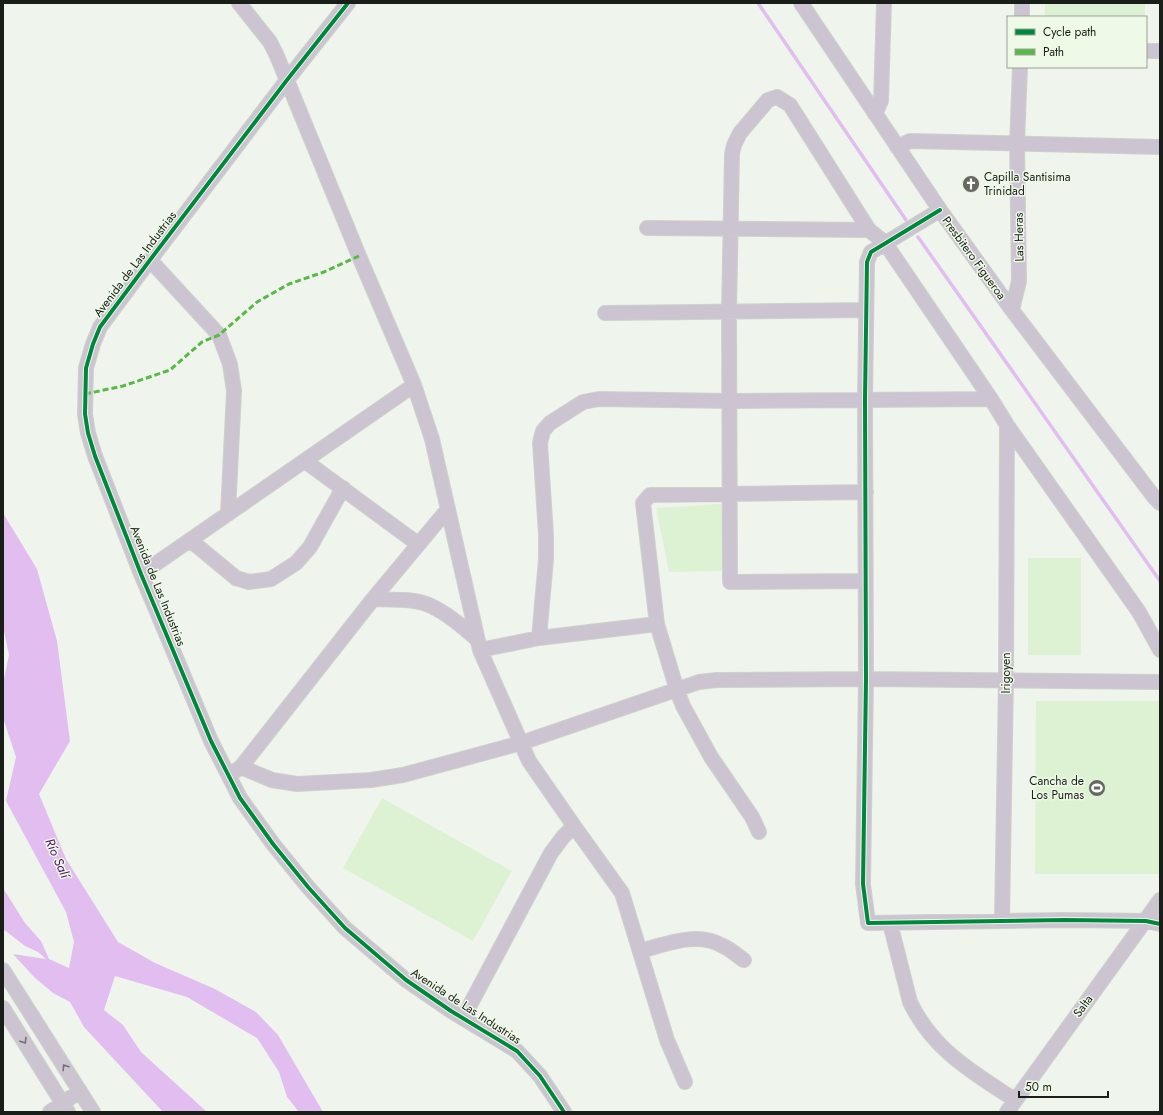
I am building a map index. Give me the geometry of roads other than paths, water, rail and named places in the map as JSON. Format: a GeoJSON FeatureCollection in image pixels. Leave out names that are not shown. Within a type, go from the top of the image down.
{"type":"FeatureCollection","features":[{"type":"Feature","properties":{"kind":"street"},"geometry":{"type":"LineString","coordinates":[[239,3],[270,42],[414,385],[432,440],[479,645],[520,743],[530,761],[622,893],[667,1040],[685,1082]]}},
{"type":"Feature","properties":{"kind":"street","name":"Avenida de Las Industrias"},"geometry":{"type":"LineString","coordinates":[[348,3],[287,80],[100,327],[86,368],[85,414],[88,433],[92,448],[141,574],[211,741],[240,798],[273,844],[308,887],[345,928],[406,980],[463,1018],[517,1051],[540,1076],[564,1112]]}},
{"type":"Feature","properties":{"kind":"street","name":"Presbitero Figueroa"},"geometry":{"type":"LineString","coordinates":[[801,3],[940,210],[1012,310],[1160,503]]}},
{"type":"Feature","properties":{"kind":"street"},"geometry":{"type":"LineString","coordinates":[[875,114],[881,101],[884,3]]}},
{"type":"Feature","properties":{"kind":"street"},"geometry":{"type":"LineString","coordinates":[[1022,3],[1022,16]]}},
{"type":"Feature","properties":{"kind":"street"},"geometry":{"type":"LineString","coordinates":[[1147,51],[1160,51]]}},
{"type":"Feature","properties":{"kind":"street","name":"Las Heras"},"geometry":{"type":"LineString","coordinates":[[1012,310],[1019,281],[1017,144],[1020,68]]}},
{"type":"Feature","properties":{"kind":"street"},"geometry":{"type":"LineString","coordinates":[[865,581],[730,582],[729,311],[732,154],[734,145],[740,133],[768,100],[777,97],[790,105],[869,230],[885,243],[1007,425],[1139,612],[1160,650]]}},
{"type":"Feature","properties":{"kind":"street"},"geometry":{"type":"LineString","coordinates":[[897,147],[910,141],[1160,147]]}},
{"type":"Feature","properties":{"kind":"street"},"geometry":{"type":"LineString","coordinates":[[940,210],[871,252],[867,262],[865,400],[866,678],[863,884],[868,923],[1002,920],[1146,921],[1160,924]]}},
{"type":"Feature","properties":{"kind":"street"},"geometry":{"type":"LineString","coordinates":[[647,228],[731,230],[869,230]]}},
{"type":"Feature","properties":{"kind":"street"},"geometry":{"type":"LineString","coordinates":[[150,260],[219,335],[230,364],[234,390],[228,514]]}},
{"type":"Feature","properties":{"kind":"street"},"geometry":{"type":"LineString","coordinates":[[605,313],[866,310]]}},
{"type":"Feature","properties":{"kind":"street"},"geometry":{"type":"LineString","coordinates":[[141,574],[414,385]]}},
{"type":"Feature","properties":{"kind":"street"},"geometry":{"type":"LineString","coordinates":[[539,638],[546,559],[546,535],[540,443],[543,431],[550,423],[583,402],[600,399],[730,401],[991,399]]}},
{"type":"Feature","properties":{"kind":"street","name":"Irigoyen"},"geometry":{"type":"LineString","coordinates":[[1002,920],[1006,680],[1007,425]]}},
{"type":"Feature","properties":{"kind":"street"},"geometry":{"type":"LineString","coordinates":[[305,461],[418,544]]}},
{"type":"Feature","properties":{"kind":"street"},"geometry":{"type":"LineString","coordinates":[[190,540],[236,578],[249,582],[271,579],[296,563],[310,548],[342,488]]}},
{"type":"Feature","properties":{"kind":"street"},"geometry":{"type":"LineString","coordinates":[[759,832],[752,817],[710,757],[683,706],[677,690],[657,624],[643,503],[650,495],[866,492]]}},
{"type":"Feature","properties":{"kind":"street"},"geometry":{"type":"LineString","coordinates":[[229,776],[241,767],[373,599],[448,509]]}},
{"type":"Feature","properties":{"kind":"street"},"geometry":{"type":"LineString","coordinates":[[373,599],[401,600],[428,605],[442,612],[479,645],[657,624]]}},
{"type":"Feature","properties":{"kind":"street"},"geometry":{"type":"LineString","coordinates":[[241,767],[272,780],[297,784],[358,781],[403,775],[520,743],[699,682],[717,680],[866,678],[1160,682]]}},
{"type":"Feature","properties":{"kind":"street"},"geometry":{"type":"LineString","coordinates":[[463,1018],[551,853],[563,837],[574,826]]}},
{"type":"Feature","properties":{"kind":"street","name":"Salta"},"geometry":{"type":"LineString","coordinates":[[1007,1112],[1160,900]]}},
{"type":"Feature","properties":{"kind":"street"},"geometry":{"type":"LineString","coordinates":[[890,923],[910,1002],[914,1012],[931,1036],[954,1059],[1015,1100]]}},
{"type":"Feature","properties":{"kind":"street"},"geometry":{"type":"LineString","coordinates":[[640,951],[687,939],[706,940],[723,945],[744,960]]}},
{"type":"Feature","properties":{"kind":"street"},"geometry":{"type":"LineString","coordinates":[[3,970],[93,1112]]}},
{"type":"Feature","properties":{"kind":"street"},"geometry":{"type":"LineString","coordinates":[[3,1008],[66,1108]]}},
{"type":"Feature","properties":{"kind":"street"},"geometry":{"type":"LineString","coordinates":[[50,1112],[66,1108],[80,1092]]}},
{"type":"Feature","properties":{"kind":"water","name":"Río Salí"},"geometry":{"type":"Polygon","coordinates":[[[3,513],[37,569],[57,641],[70,741],[39,794],[66,859],[118,942],[155,963],[215,989],[256,1012],[278,1035],[323,1112],[299,1112],[287,1097],[279,1072],[257,1038],[187,997],[115,976],[104,1010],[123,1025],[141,1052],[207,1112],[163,1112],[84,1027],[70,1002],[53,993],[34,977],[13,954],[46,959],[38,952],[25,946],[3,929],[3,888],[25,923],[41,941],[49,959],[69,968],[74,942],[66,912],[6,801],[16,757],[3,718],[3,683],[9,655],[3,626],[3,513]]]}},
{"type":"Feature","properties":{"kind":"waterway"},"geometry":{"type":"LineString","coordinates":[[758,3],[906,220]]}},
{"type":"Feature","properties":{"kind":"waterway"},"geometry":{"type":"LineString","coordinates":[[918,237],[1160,581]]}},
{"type":"Feature","properties":{"kind":"place","name":"Capilla Santisima Trinidad"},"geometry":{"type":"Point","coordinates":[971,184]}},
{"type":"Feature","properties":{"kind":"place","name":"Cancha de Los Pumas"},"geometry":{"type":"Point","coordinates":[1097,788]}}]}
